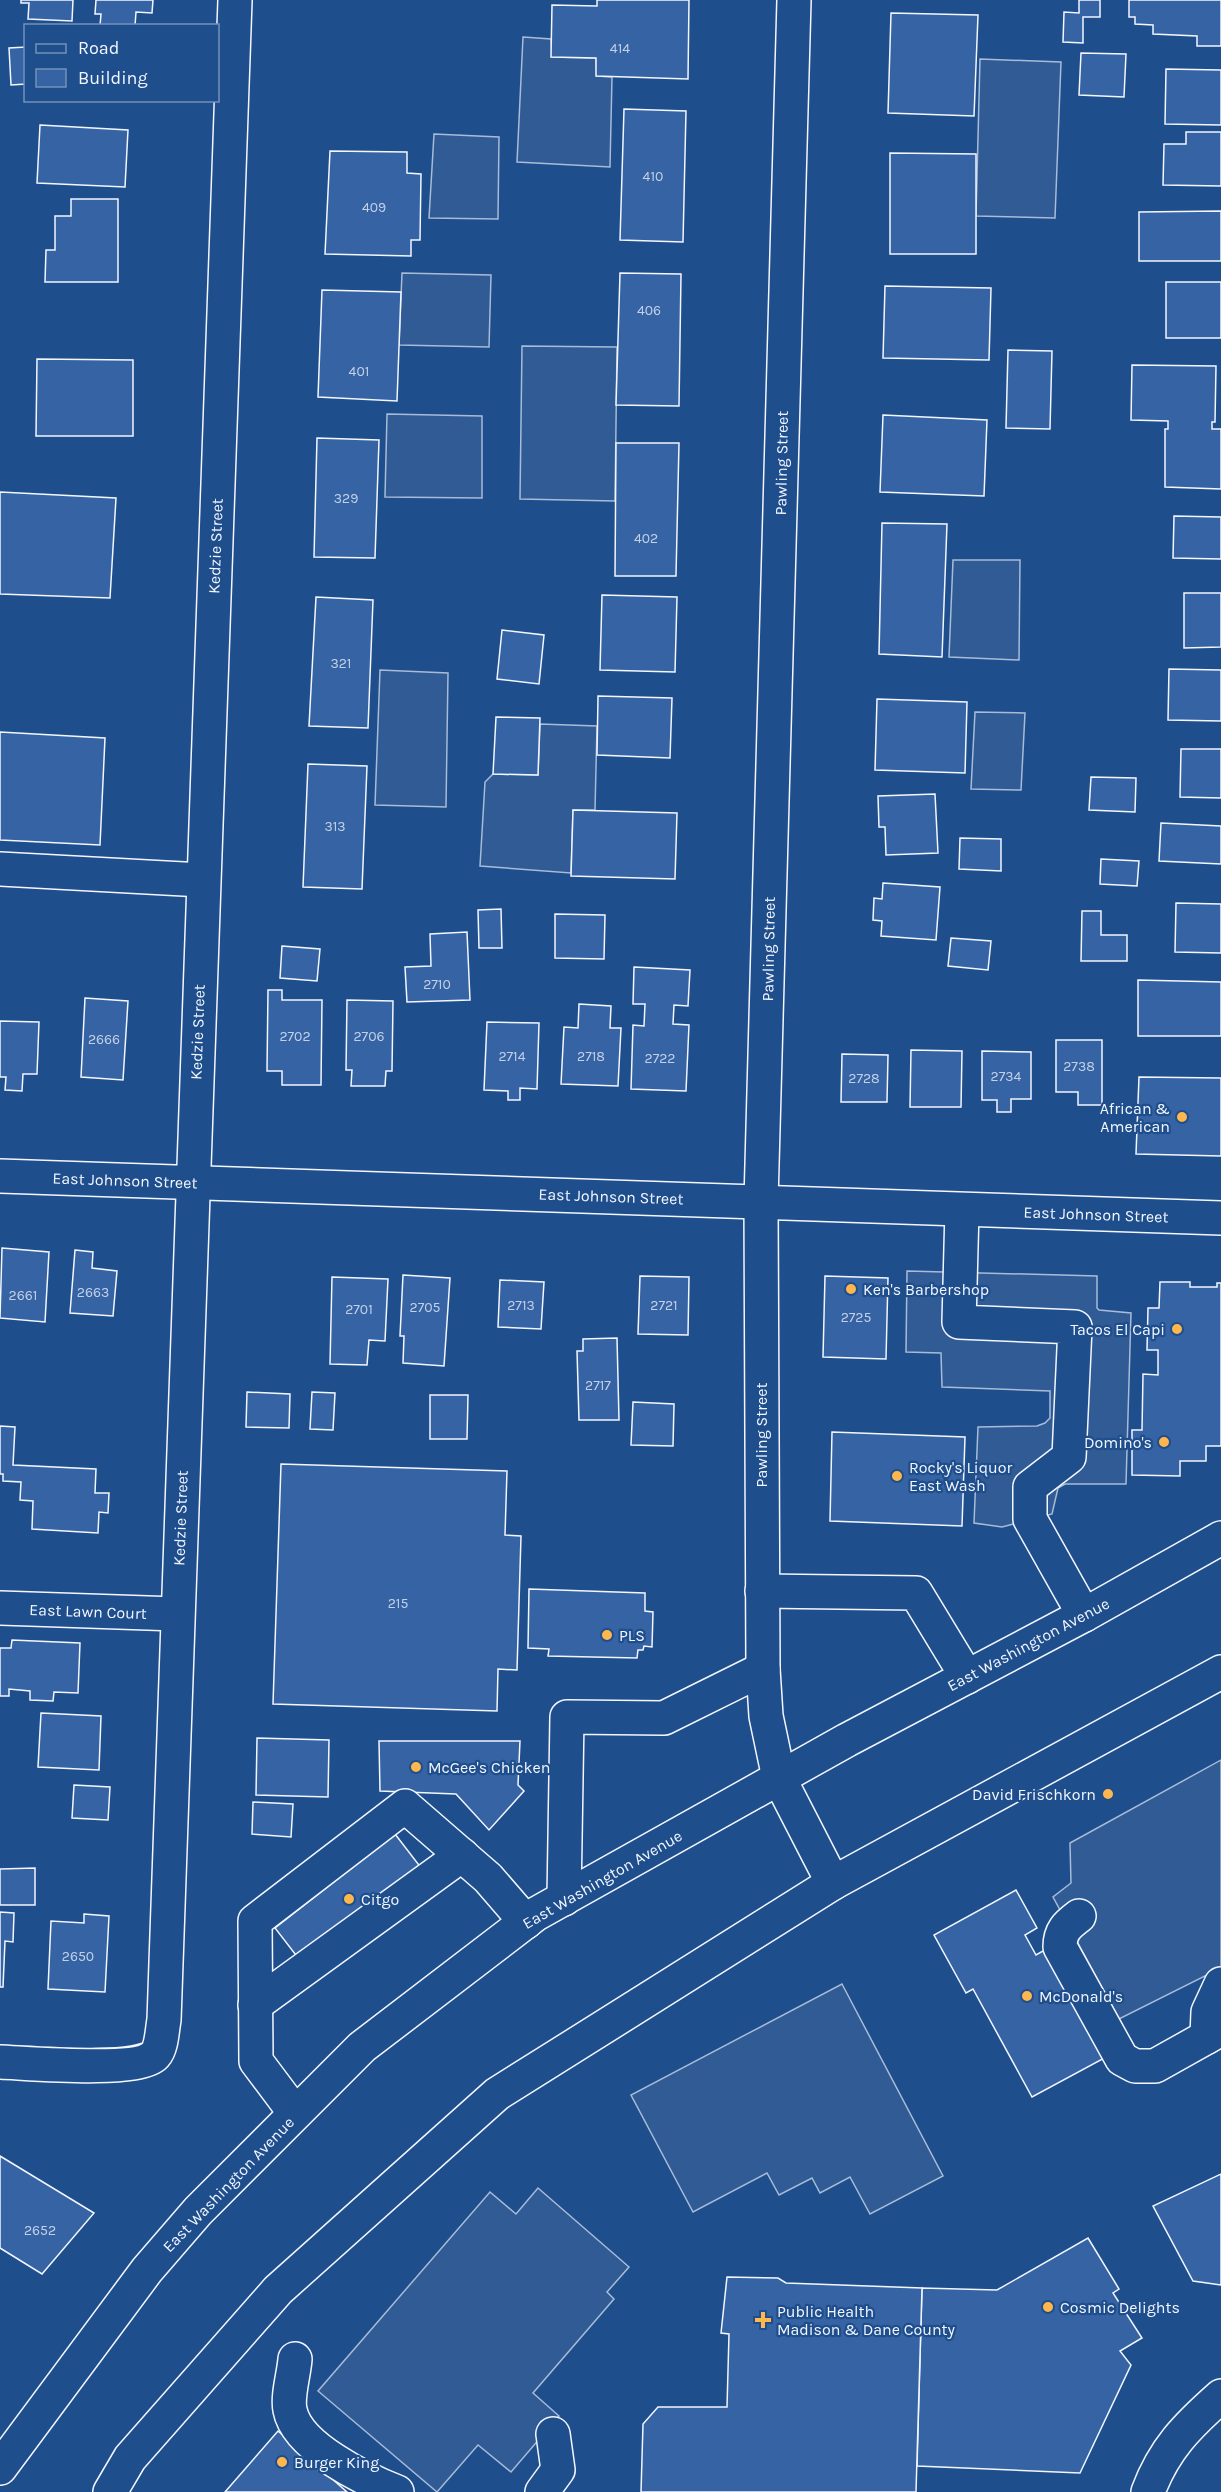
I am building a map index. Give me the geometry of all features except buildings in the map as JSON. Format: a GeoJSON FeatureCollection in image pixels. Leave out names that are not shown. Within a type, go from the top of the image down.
{"type":"FeatureCollection","features":[{"type":"Feature","properties":{"kind":"street","name":"Kedzie Street"},"geometry":{"type":"LineString","coordinates":[[0,2062],[109,2066],[149,2060],[157,2054],[164,2020],[191,1182],[235,0]]}},
{"type":"Feature","properties":{"kind":"street","name":"Pawling Street"},"geometry":{"type":"LineString","coordinates":[[794,0],[761,1201],[763,1669],[766,1716],[779,1778],[833,1884]]}},
{"type":"Feature","properties":{"kind":"street"},"geometry":{"type":"LineString","coordinates":[[0,869],[202,880]]}},
{"type":"Feature","properties":{"kind":"street","name":"East Johnson Street"},"geometry":{"type":"LineString","coordinates":[[0,1176],[1221,1218]]}},
{"type":"Feature","properties":{"kind":"street"},"geometry":{"type":"LineString","coordinates":[[962,1210],[959,1322],[1075,1327],[1069,1457],[1030,1487],[1030,1519],[1084,1615]]}},
{"type":"Feature","properties":{"kind":"street","name":"East Washington Avenue"},"geometry":{"type":"LineString","coordinates":[[0,2466],[147,2270],[198,2211],[362,2047],[526,1922],[779,1778],[1084,1615],[1221,1538]]}},
{"type":"Feature","properties":{"kind":"street"},"geometry":{"type":"LineString","coordinates":[[762,1591],[916,1593],[968,1677]]}},
{"type":"Feature","properties":{"kind":"street","name":"East Lawn Court"},"geometry":{"type":"LineString","coordinates":[[0,1608],[177,1614]]}},
{"type":"Feature","properties":{"kind":"street"},"geometry":{"type":"LineString","coordinates":[[564,1899],[567,1718],[664,1718],[763,1669]]}},
{"type":"Feature","properties":{"kind":"street"},"geometry":{"type":"LineString","coordinates":[[110,2492],[130,2458],[278,2290],[497,2094],[833,1884],[1221,1672]]}},
{"type":"Feature","properties":{"kind":"street"},"geometry":{"type":"LineString","coordinates":[[295,2113],[256,2061],[255,1921],[405,1806],[488,1878],[526,1922]]}},
{"type":"Feature","properties":{"kind":"street"},"geometry":{"type":"LineString","coordinates":[[255,2005],[462,1856]]}},
{"type":"Feature","properties":{"kind":"street"},"geometry":{"type":"LineString","coordinates":[[1079,1916],[1066,1926],[1060,1937],[1060,1947],[1122,2059],[1135,2066],[1155,2066],[1214,2033],[1208,2012],[1221,1984]]}},
{"type":"Feature","properties":{"kind":"street"},"geometry":{"type":"LineString","coordinates":[[295,2359],[290,2410],[306,2440],[361,2478],[397,2492]]}},
{"type":"Feature","properties":{"kind":"street"},"geometry":{"type":"LineString","coordinates":[[1148,2492],[1161,2459],[1187,2426],[1221,2396]]}},
{"type":"Feature","properties":{"kind":"street"},"geometry":{"type":"LineString","coordinates":[[542,2492],[558,2470],[553,2434]]}},
{"type":"Feature","properties":{"kind":"shaded area"},"geometry":{"type":"Polygon","coordinates":[[[523,37],[551,39],[552,57],[596,58],[597,76],[612,77],[610,167],[517,162],[523,37]]]}},
{"type":"Feature","properties":{"kind":"shaded area"},"geometry":{"type":"Polygon","coordinates":[[[980,59],[1061,62],[1055,218],[976,216],[980,59]]]}},
{"type":"Feature","properties":{"kind":"shaded area"},"geometry":{"type":"Polygon","coordinates":[[[434,134],[499,137],[498,219],[429,218],[434,134]]]}},
{"type":"Feature","properties":{"kind":"shaded area"},"geometry":{"type":"Polygon","coordinates":[[[402,273],[491,275],[489,347],[399,345],[402,273]]]}},
{"type":"Feature","properties":{"kind":"shaded area"},"geometry":{"type":"Polygon","coordinates":[[[522,346],[617,347],[615,501],[520,499],[522,346]]]}},
{"type":"Feature","properties":{"kind":"shaded area"},"geometry":{"type":"Polygon","coordinates":[[[387,414],[482,416],[482,498],[385,497],[387,414]]]}},
{"type":"Feature","properties":{"kind":"shaded area"},"geometry":{"type":"Polygon","coordinates":[[[953,560],[1020,560],[1019,660],[949,657],[953,560]]]}},
{"type":"Feature","properties":{"kind":"shaded area"},"geometry":{"type":"Polygon","coordinates":[[[380,670],[448,673],[446,807],[375,805],[380,670]]]}},
{"type":"Feature","properties":{"kind":"shaded area"},"geometry":{"type":"Polygon","coordinates":[[[975,712],[1025,713],[1021,790],[971,789],[975,712]]]}},
{"type":"Feature","properties":{"kind":"shaded area"},"geometry":{"type":"Polygon","coordinates":[[[540,724],[597,726],[595,810],[573,810],[571,873],[480,866],[485,782],[493,774],[538,775],[540,724]]]}},
{"type":"Feature","properties":{"kind":"shaded area"},"geometry":{"type":"Polygon","coordinates":[[[907,1271],[1097,1276],[1097,1308],[1131,1313],[1126,1484],[1065,1484],[1058,1488],[1052,1514],[1002,1527],[974,1523],[978,1427],[1037,1426],[1045,1423],[1050,1418],[1050,1391],[942,1387],[941,1353],[906,1352],[907,1271]]]}},
{"type":"Feature","properties":{"kind":"shaded area"},"geometry":{"type":"Polygon","coordinates":[[[1221,1760],[1221,1968],[1119,2019],[1053,1897],[1071,1883],[1070,1843],[1221,1760]]]}},
{"type":"Feature","properties":{"kind":"shaded area"},"geometry":{"type":"Polygon","coordinates":[[[842,1984],[943,2176],[870,2214],[850,2177],[820,2193],[812,2178],[779,2195],[767,2173],[693,2212],[631,2095],[842,1984]]]}},
{"type":"Feature","properties":{"kind":"shaded area"},"geometry":{"type":"Polygon","coordinates":[[[538,2188],[629,2267],[607,2292],[614,2299],[533,2393],[559,2416],[511,2472],[478,2445],[437,2492],[318,2391],[490,2192],[516,2214],[538,2188]]]}},
{"type":"Feature","properties":{"kind":"place","name":"African & American"},"geometry":{"type":"Point","coordinates":[1182,1117]}},
{"type":"Feature","properties":{"kind":"place","name":"Ken's Barbershop"},"geometry":{"type":"Point","coordinates":[851,1289]}},
{"type":"Feature","properties":{"kind":"place","name":"Tacos El Capi"},"geometry":{"type":"Point","coordinates":[1177,1329]}},
{"type":"Feature","properties":{"kind":"place","name":"Domino's"},"geometry":{"type":"Point","coordinates":[1164,1442]}},
{"type":"Feature","properties":{"kind":"place","name":"Rocky's Liquor East Wash"},"geometry":{"type":"Point","coordinates":[897,1476]}},
{"type":"Feature","properties":{"kind":"place","name":"PLS"},"geometry":{"type":"Point","coordinates":[607,1635]}},
{"type":"Feature","properties":{"kind":"place","name":"McGee's Chicken"},"geometry":{"type":"Point","coordinates":[416,1767]}},
{"type":"Feature","properties":{"kind":"place","name":"David Frischkorn"},"geometry":{"type":"Point","coordinates":[1108,1794]}},
{"type":"Feature","properties":{"kind":"place","name":"Citgo"},"geometry":{"type":"Point","coordinates":[349,1899]}},
{"type":"Feature","properties":{"kind":"place","name":"McDonald's"},"geometry":{"type":"Point","coordinates":[1027,1996]}},
{"type":"Feature","properties":{"kind":"place","name":"Cosmic Delights"},"geometry":{"type":"Point","coordinates":[1048,2307]}},
{"type":"Feature","properties":{"kind":"place","name":"Public Health Madison & Dane County"},"geometry":{"type":"Point","coordinates":[763,2320]}},
{"type":"Feature","properties":{"kind":"place","name":"Burger King"},"geometry":{"type":"Point","coordinates":[282,2462]}}]}
